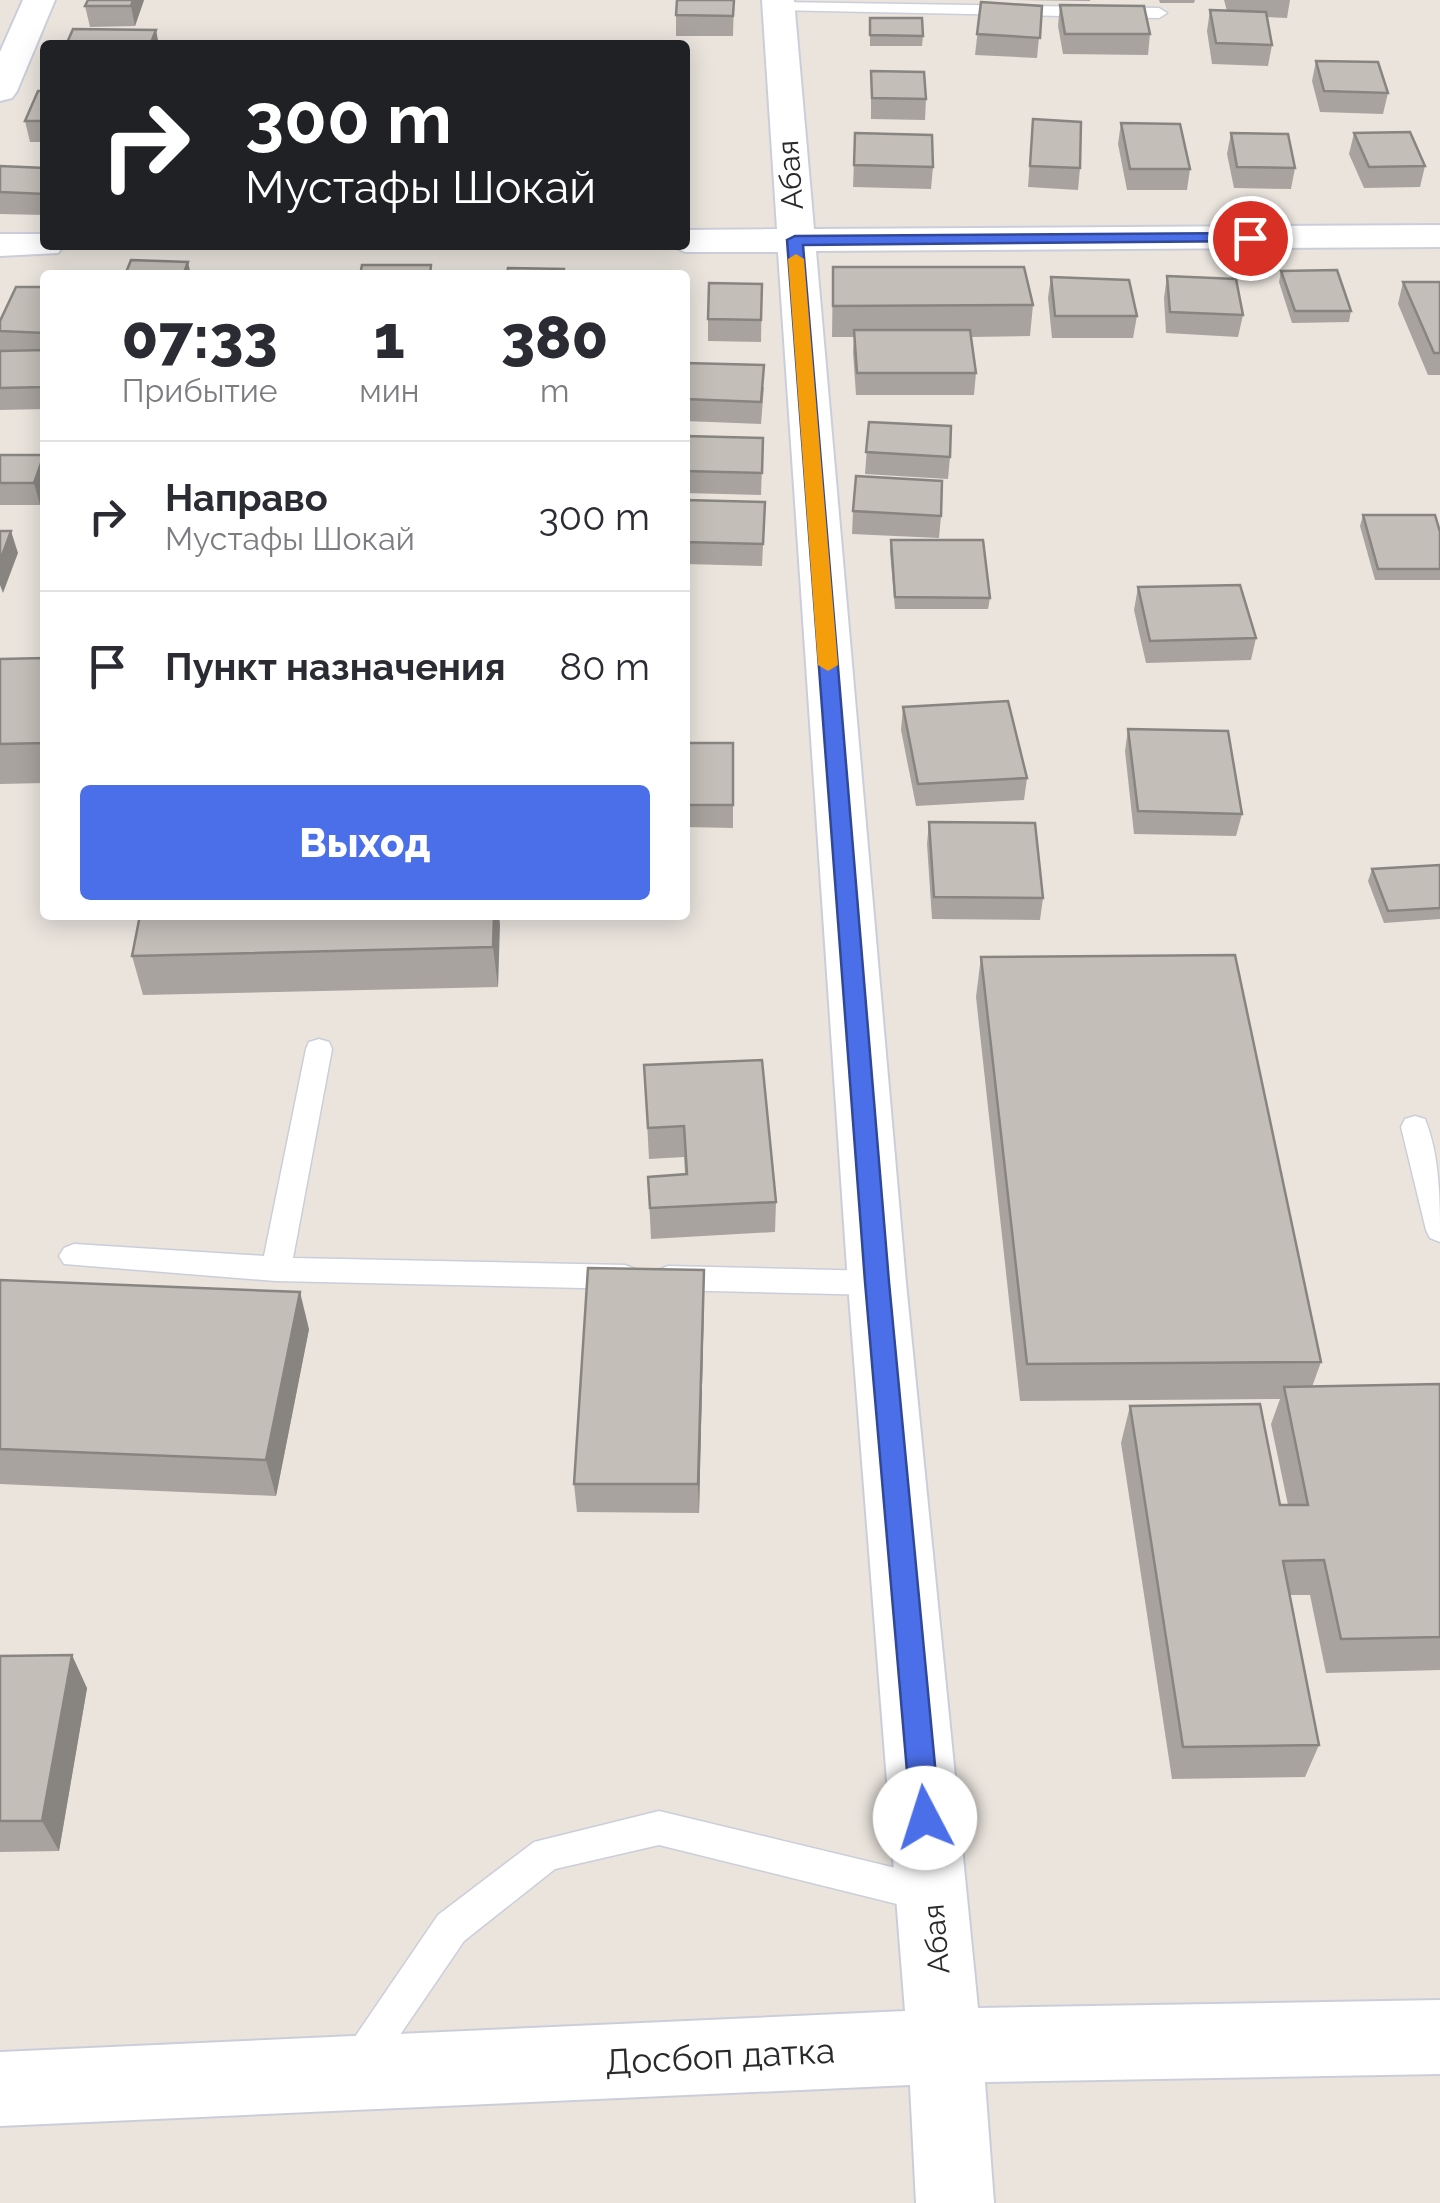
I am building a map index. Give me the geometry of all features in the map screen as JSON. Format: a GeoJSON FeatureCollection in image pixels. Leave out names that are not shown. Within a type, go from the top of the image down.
{"type":"FeatureCollection","features":[{"type":"Feature","properties":{"kind":"street"},"geometry":{"type":"LineString","coordinates":[[0,91],[40,0]]}},
{"type":"Feature","properties":{"kind":"street","name":"Абая"},"geometry":{"type":"LineString","coordinates":[[778,3],[877,1282],[945,2046],[954,2203]]}},
{"type":"Feature","properties":{"kind":"street"},"geometry":{"type":"LineString","coordinates":[[690,241],[1440,236]]}},
{"type":"Feature","properties":{"kind":"street"},"geometry":{"type":"LineString","coordinates":[[0,245],[40,245]]}},
{"type":"Feature","properties":{"kind":"street","name":"Досбоп датка"},"geometry":{"type":"LineString","coordinates":[[0,2089],[945,2046],[1440,2036]]}},
{"type":"Feature","properties":{"kind":"lane"},"geometry":{"type":"LineString","coordinates":[[778,3],[1160,14]]}},
{"type":"Feature","properties":{"kind":"lane"},"geometry":{"type":"LineString","coordinates":[[276,1269],[319,1049]]}},
{"type":"Feature","properties":{"kind":"lane"},"geometry":{"type":"LineString","coordinates":[[1415,1127],[1440,1230]]}},
{"type":"Feature","properties":{"kind":"lane"},"geometry":{"type":"LineString","coordinates":[[74,1256],[276,1269],[877,1282]]}},
{"type":"Feature","properties":{"kind":"lane"},"geometry":{"type":"LineString","coordinates":[[353,2073],[451,1928],[546,1854],[658,1828],[932,1894]]}},
{"type":"Feature","properties":{"kind":"building"},"geometry":{"type":"Polygon","coordinates":[[[88,0],[133,0],[131,6],[85,6],[88,0]]]}},
{"type":"Feature","properties":{"kind":"building"},"geometry":{"type":"Polygon","coordinates":[[[677,0],[734,0],[733,16],[676,15],[677,0]]]}},
{"type":"Feature","properties":{"kind":"building"},"geometry":{"type":"Polygon","coordinates":[[[981,2],[1042,6],[1040,38],[977,34],[981,2]]]}},
{"type":"Feature","properties":{"kind":"building"},"geometry":{"type":"Polygon","coordinates":[[[1060,5],[1144,6],[1150,34],[1065,34],[1060,5]]]}},
{"type":"Feature","properties":{"kind":"building"},"geometry":{"type":"Polygon","coordinates":[[[1210,10],[1266,12],[1272,45],[1216,43],[1210,10]]]}},
{"type":"Feature","properties":{"kind":"building"},"geometry":{"type":"Polygon","coordinates":[[[870,18],[922,18],[923,36],[870,35],[870,18]]]}},
{"type":"Feature","properties":{"kind":"building"},"geometry":{"type":"Polygon","coordinates":[[[73,29],[156,30],[152,40],[68,40],[73,29]]]}},
{"type":"Feature","properties":{"kind":"building"},"geometry":{"type":"Polygon","coordinates":[[[1316,61],[1378,62],[1388,93],[1324,91],[1316,61]]]}},
{"type":"Feature","properties":{"kind":"building"},"geometry":{"type":"Polygon","coordinates":[[[871,71],[924,72],[926,99],[872,98],[871,71]]]}},
{"type":"Feature","properties":{"kind":"building"},"geometry":{"type":"Polygon","coordinates":[[[38,91],[40,91],[40,121],[25,121],[38,91]]]}},
{"type":"Feature","properties":{"kind":"building"},"geometry":{"type":"Polygon","coordinates":[[[1033,119],[1081,122],[1080,168],[1030,166],[1033,119]]]}},
{"type":"Feature","properties":{"kind":"building"},"geometry":{"type":"Polygon","coordinates":[[[1121,123],[1180,124],[1190,169],[1130,169],[1121,123]]]}},
{"type":"Feature","properties":{"kind":"building"},"geometry":{"type":"Polygon","coordinates":[[[1410,132],[1425,166],[1369,167],[1354,133],[1410,132]]]}},
{"type":"Feature","properties":{"kind":"building"},"geometry":{"type":"Polygon","coordinates":[[[855,133],[932,135],[933,167],[854,165],[855,133]]]}},
{"type":"Feature","properties":{"kind":"building"},"geometry":{"type":"Polygon","coordinates":[[[1231,133],[1288,134],[1295,168],[1237,167],[1231,133]]]}},
{"type":"Feature","properties":{"kind":"building"},"geometry":{"type":"Polygon","coordinates":[[[0,166],[40,168],[40,194],[0,192],[0,166]]]}},
{"type":"Feature","properties":{"kind":"building"},"geometry":{"type":"Polygon","coordinates":[[[131,260],[188,262],[185,270],[127,270],[131,260]]]}},
{"type":"Feature","properties":{"kind":"building"},"geometry":{"type":"Polygon","coordinates":[[[362,265],[431,265],[430,270],[361,270],[362,265]]]}},
{"type":"Feature","properties":{"kind":"building"},"geometry":{"type":"Polygon","coordinates":[[[833,267],[1024,267],[1033,305],[833,306],[833,267]]]}},
{"type":"Feature","properties":{"kind":"building"},"geometry":{"type":"Polygon","coordinates":[[[508,268],[564,269],[564,270],[508,268]]]}},
{"type":"Feature","properties":{"kind":"building"},"geometry":{"type":"Polygon","coordinates":[[[1337,270],[1351,311],[1295,311],[1281,271],[1337,270]]]}},
{"type":"Feature","properties":{"kind":"building"},"geometry":{"type":"Polygon","coordinates":[[[1167,276],[1236,279],[1243,315],[1170,312],[1167,276]]]}},
{"type":"Feature","properties":{"kind":"building"},"geometry":{"type":"Polygon","coordinates":[[[1051,277],[1129,280],[1137,316],[1055,316],[1051,277]]]}},
{"type":"Feature","properties":{"kind":"building"},"geometry":{"type":"Polygon","coordinates":[[[1403,282],[1440,282],[1440,353],[1434,353],[1403,282]]]}},
{"type":"Feature","properties":{"kind":"building"},"geometry":{"type":"Polygon","coordinates":[[[709,283],[762,284],[761,320],[708,319],[709,283]]]}},
{"type":"Feature","properties":{"kind":"building"},"geometry":{"type":"Polygon","coordinates":[[[16,287],[40,287],[40,333],[0,331],[0,321],[16,287]]]}},
{"type":"Feature","properties":{"kind":"building"},"geometry":{"type":"Polygon","coordinates":[[[854,330],[970,330],[976,373],[857,373],[854,330]]]}},
{"type":"Feature","properties":{"kind":"building"},"geometry":{"type":"Polygon","coordinates":[[[40,350],[40,387],[0,388],[0,351],[40,350]]]}},
{"type":"Feature","properties":{"kind":"building"},"geometry":{"type":"Polygon","coordinates":[[[690,363],[764,365],[761,402],[690,399],[690,363]]]}},
{"type":"Feature","properties":{"kind":"building"},"geometry":{"type":"Polygon","coordinates":[[[869,422],[951,426],[950,457],[866,452],[869,422]]]}},
{"type":"Feature","properties":{"kind":"building"},"geometry":{"type":"Polygon","coordinates":[[[690,436],[763,438],[762,473],[690,471],[690,436]]]}},
{"type":"Feature","properties":{"kind":"building"},"geometry":{"type":"Polygon","coordinates":[[[0,455],[40,455],[34,483],[0,483],[0,455]]]}},
{"type":"Feature","properties":{"kind":"building"},"geometry":{"type":"Polygon","coordinates":[[[856,476],[942,481],[941,516],[853,511],[856,476]]]}},
{"type":"Feature","properties":{"kind":"building"},"geometry":{"type":"Polygon","coordinates":[[[690,500],[765,502],[763,544],[690,542],[690,500]]]}},
{"type":"Feature","properties":{"kind":"building"},"geometry":{"type":"Polygon","coordinates":[[[1363,515],[1435,515],[1440,532],[1440,569],[1378,569],[1363,515]]]}},
{"type":"Feature","properties":{"kind":"building"},"geometry":{"type":"Polygon","coordinates":[[[0,531],[11,531],[0,561],[0,531]]]}},
{"type":"Feature","properties":{"kind":"building"},"geometry":{"type":"Polygon","coordinates":[[[891,540],[983,540],[990,598],[895,597],[891,540]]]}},
{"type":"Feature","properties":{"kind":"building"},"geometry":{"type":"Polygon","coordinates":[[[1240,585],[1256,638],[1150,641],[1138,587],[1240,585]]]}},
{"type":"Feature","properties":{"kind":"building"},"geometry":{"type":"Polygon","coordinates":[[[40,658],[40,743],[0,744],[0,659],[40,658]]]}},
{"type":"Feature","properties":{"kind":"building"},"geometry":{"type":"Polygon","coordinates":[[[1008,701],[1027,778],[918,784],[903,707],[1008,701]]]}},
{"type":"Feature","properties":{"kind":"building"},"geometry":{"type":"Polygon","coordinates":[[[1128,729],[1228,731],[1242,814],[1138,811],[1128,729]]]}},
{"type":"Feature","properties":{"kind":"building"},"geometry":{"type":"Polygon","coordinates":[[[690,743],[733,743],[733,805],[690,805],[690,743]]]}},
{"type":"Feature","properties":{"kind":"building"},"geometry":{"type":"Polygon","coordinates":[[[929,822],[1035,823],[1043,898],[934,897],[929,822]]]}},
{"type":"Feature","properties":{"kind":"building"},"geometry":{"type":"Polygon","coordinates":[[[1440,865],[1440,908],[1388,911],[1372,869],[1440,865]]]}},
{"type":"Feature","properties":{"kind":"building"},"geometry":{"type":"Polygon","coordinates":[[[139,920],[494,920],[493,947],[132,956],[139,920]]]}},
{"type":"Feature","properties":{"kind":"building"},"geometry":{"type":"Polygon","coordinates":[[[1235,955],[1321,1362],[1027,1364],[981,957],[1235,955]]]}},
{"type":"Feature","properties":{"kind":"building"},"geometry":{"type":"Polygon","coordinates":[[[762,1060],[776,1202],[650,1208],[648,1177],[687,1174],[684,1126],[648,1128],[644,1065],[762,1060]]]}},
{"type":"Feature","properties":{"kind":"building"},"geometry":{"type":"Polygon","coordinates":[[[588,1268],[704,1270],[698,1484],[574,1484],[588,1268]]]}},
{"type":"Feature","properties":{"kind":"building"},"geometry":{"type":"Polygon","coordinates":[[[0,1280],[300,1292],[266,1460],[0,1449],[0,1280]]]}},
{"type":"Feature","properties":{"kind":"building"},"geometry":{"type":"Polygon","coordinates":[[[1440,1384],[1440,1637],[1341,1639],[1324,1560],[1283,1561],[1319,1745],[1183,1747],[1130,1406],[1260,1404],[1280,1505],[1308,1505],[1284,1387],[1440,1384]]]}},
{"type":"Feature","properties":{"kind":"building"},"geometry":{"type":"Polygon","coordinates":[[[72,1655],[42,1821],[0,1821],[0,1656],[72,1655]]]}},
{"type":"Feature","properties":{"kind":"slow traffic"},"geometry":{"type":"LineString","coordinates":[[796,259],[828,665]]}},
{"type":"Feature","properties":{"kind":"route"},"geometry":{"type":"LineString","coordinates":[[925,1818],[877,1282],[795,240],[1250,238]]}}]}
